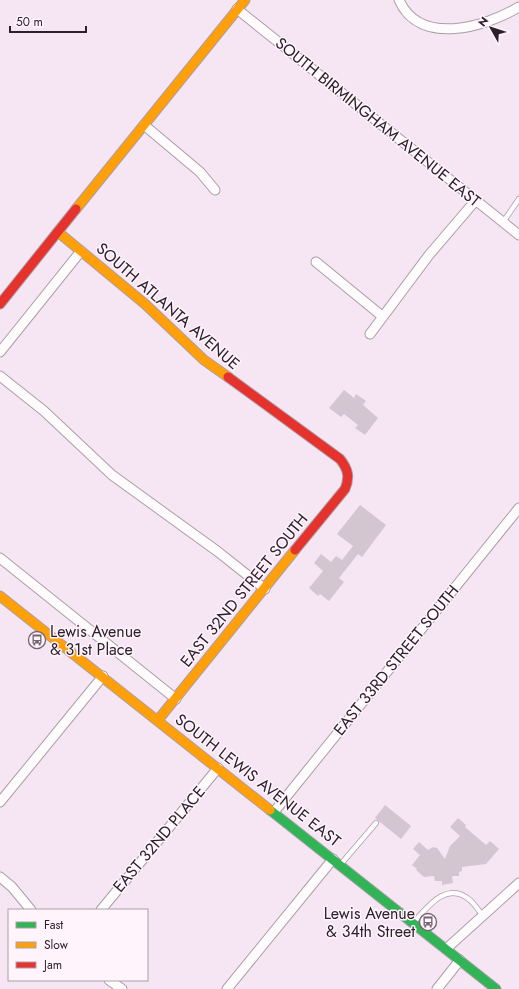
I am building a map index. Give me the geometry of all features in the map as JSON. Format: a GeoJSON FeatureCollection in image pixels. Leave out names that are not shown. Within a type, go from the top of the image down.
{"type":"FeatureCollection","features":[{"type":"Feature","properties":{"kind":"main road"},"geometry":{"type":"LineString","coordinates":[[0,304],[245,0]]}},
{"type":"Feature","properties":{"kind":"main road","name":"SOUTH ATLANTA AVENUE"},"geometry":{"type":"LineString","coordinates":[[58,232],[145,304],[204,360],[340,459],[348,469],[348,477]]}},
{"type":"Feature","properties":{"kind":"main road","name":"EAST 32ND STREET SOUTH"},"geometry":{"type":"LineString","coordinates":[[158,720],[345,489],[348,477]]}},
{"type":"Feature","properties":{"kind":"main road","name":"SOUTH LEWIS AVENUE EAST"},"geometry":{"type":"LineString","coordinates":[[0,596],[103,676],[496,989]]}},
{"type":"Feature","properties":{"kind":"street"},"geometry":{"type":"LineString","coordinates":[[399,0],[406,12],[414,19],[423,25],[435,28],[470,27],[484,24],[519,8]]}},
{"type":"Feature","properties":{"kind":"street","name":"SOUTH BIRMINGHAM AVENUE EAST"},"geometry":{"type":"LineString","coordinates":[[237,9],[519,234]]}},
{"type":"Feature","properties":{"kind":"street"},"geometry":{"type":"LineString","coordinates":[[144,125],[200,172],[215,190]]}},
{"type":"Feature","properties":{"kind":"street"},"geometry":{"type":"LineString","coordinates":[[370,334],[429,255],[476,200]]}},
{"type":"Feature","properties":{"kind":"street"},"geometry":{"type":"LineString","coordinates":[[0,352],[81,251]]}},
{"type":"Feature","properties":{"kind":"street"},"geometry":{"type":"LineString","coordinates":[[316,262],[382,316]]}},
{"type":"Feature","properties":{"kind":"street"},"geometry":{"type":"LineString","coordinates":[[0,376],[44,411],[112,475],[217,551],[265,589]]}},
{"type":"Feature","properties":{"kind":"street","name":"EAST 33RD STREET SOUTH"},"geometry":{"type":"LineString","coordinates":[[274,812],[519,508]]}},
{"type":"Feature","properties":{"kind":"street","name":"SOUTH LEWIS AVENUE EAST"},"geometry":{"type":"LineString","coordinates":[[0,558],[176,699]]}},
{"type":"Feature","properties":{"kind":"street"},"geometry":{"type":"LineString","coordinates":[[0,802],[103,676]]}},
{"type":"Feature","properties":{"kind":"street","name":"EAST 32ND PLACE"},"geometry":{"type":"LineString","coordinates":[[102,909],[218,768]]}},
{"type":"Feature","properties":{"kind":"street"},"geometry":{"type":"LineString","coordinates":[[227,989],[337,862]]}},
{"type":"Feature","properties":{"kind":"street"},"geometry":{"type":"LineString","coordinates":[[0,877],[12,887],[30,909]]}},
{"type":"Feature","properties":{"kind":"street"},"geometry":{"type":"LineString","coordinates":[[446,949],[519,883]]}},
{"type":"Feature","properties":{"kind":"street"},"geometry":{"type":"LineString","coordinates":[[437,989],[460,960]]}},
{"type":"Feature","properties":{"kind":"street"},"geometry":{"type":"LineString","coordinates":[[110,981],[122,989]]}},
{"type":"Feature","properties":{"kind":"lane"},"geometry":{"type":"LineString","coordinates":[[503,222],[519,199]]}},
{"type":"Feature","properties":{"kind":"lane"},"geometry":{"type":"LineString","coordinates":[[337,862],[376,823]]}},
{"type":"Feature","properties":{"kind":"lane"},"geometry":{"type":"LineString","coordinates":[[413,923],[436,898],[444,894],[457,893],[465,896],[483,916]]}},
{"type":"Feature","properties":{"kind":"building"},"geometry":{"type":"Polygon","coordinates":[[[344,390],[354,398],[356,394],[366,401],[363,405],[378,418],[365,435],[355,428],[358,425],[344,414],[341,417],[329,408],[344,390]]]}},
{"type":"Feature","properties":{"kind":"building"},"geometry":{"type":"Polygon","coordinates":[[[360,505],[386,525],[362,557],[358,554],[339,578],[344,582],[329,601],[320,594],[318,596],[309,588],[323,571],[314,563],[321,554],[331,562],[336,556],[342,560],[353,546],[337,534],[360,505]]]}},
{"type":"Feature","properties":{"kind":"building"},"geometry":{"type":"Polygon","coordinates":[[[385,805],[411,826],[401,839],[375,818],[385,805]]]}},
{"type":"Feature","properties":{"kind":"building"},"geometry":{"type":"Polygon","coordinates":[[[458,818],[466,825],[465,827],[486,845],[490,841],[499,849],[486,864],[462,867],[462,871],[459,872],[459,876],[452,876],[453,883],[442,885],[442,881],[435,881],[434,876],[424,877],[416,870],[417,869],[412,865],[420,855],[413,849],[419,842],[428,850],[433,847],[437,848],[445,859],[450,846],[460,836],[450,827],[458,818]]]}},
{"type":"Feature","properties":{"kind":"traffic: fast"},"geometry":{"type":"LineString","coordinates":[[270,810],[496,989]]}},
{"type":"Feature","properties":{"kind":"traffic: slow"},"geometry":{"type":"LineString","coordinates":[[76,209],[245,0]]}},
{"type":"Feature","properties":{"kind":"traffic: slow"},"geometry":{"type":"LineString","coordinates":[[58,232],[145,304],[204,360],[228,377]]}},
{"type":"Feature","properties":{"kind":"traffic: slow"},"geometry":{"type":"LineString","coordinates":[[158,720],[295,550]]}},
{"type":"Feature","properties":{"kind":"traffic: slow"},"geometry":{"type":"LineString","coordinates":[[0,596],[270,810]]}},
{"type":"Feature","properties":{"kind":"traffic: jam"},"geometry":{"type":"LineString","coordinates":[[0,304],[76,209]]}},
{"type":"Feature","properties":{"kind":"traffic: jam"},"geometry":{"type":"LineString","coordinates":[[228,377],[340,459],[345,466],[348,477],[345,489],[295,550]]}},
{"type":"Feature","properties":{"kind":"place","name":"Lewis Avenue & 31st Place"},"geometry":{"type":"Point","coordinates":[37,640]}},
{"type":"Feature","properties":{"kind":"place","name":"Lewis Avenue & 34th Street"},"geometry":{"type":"Point","coordinates":[428,922]}}]}
